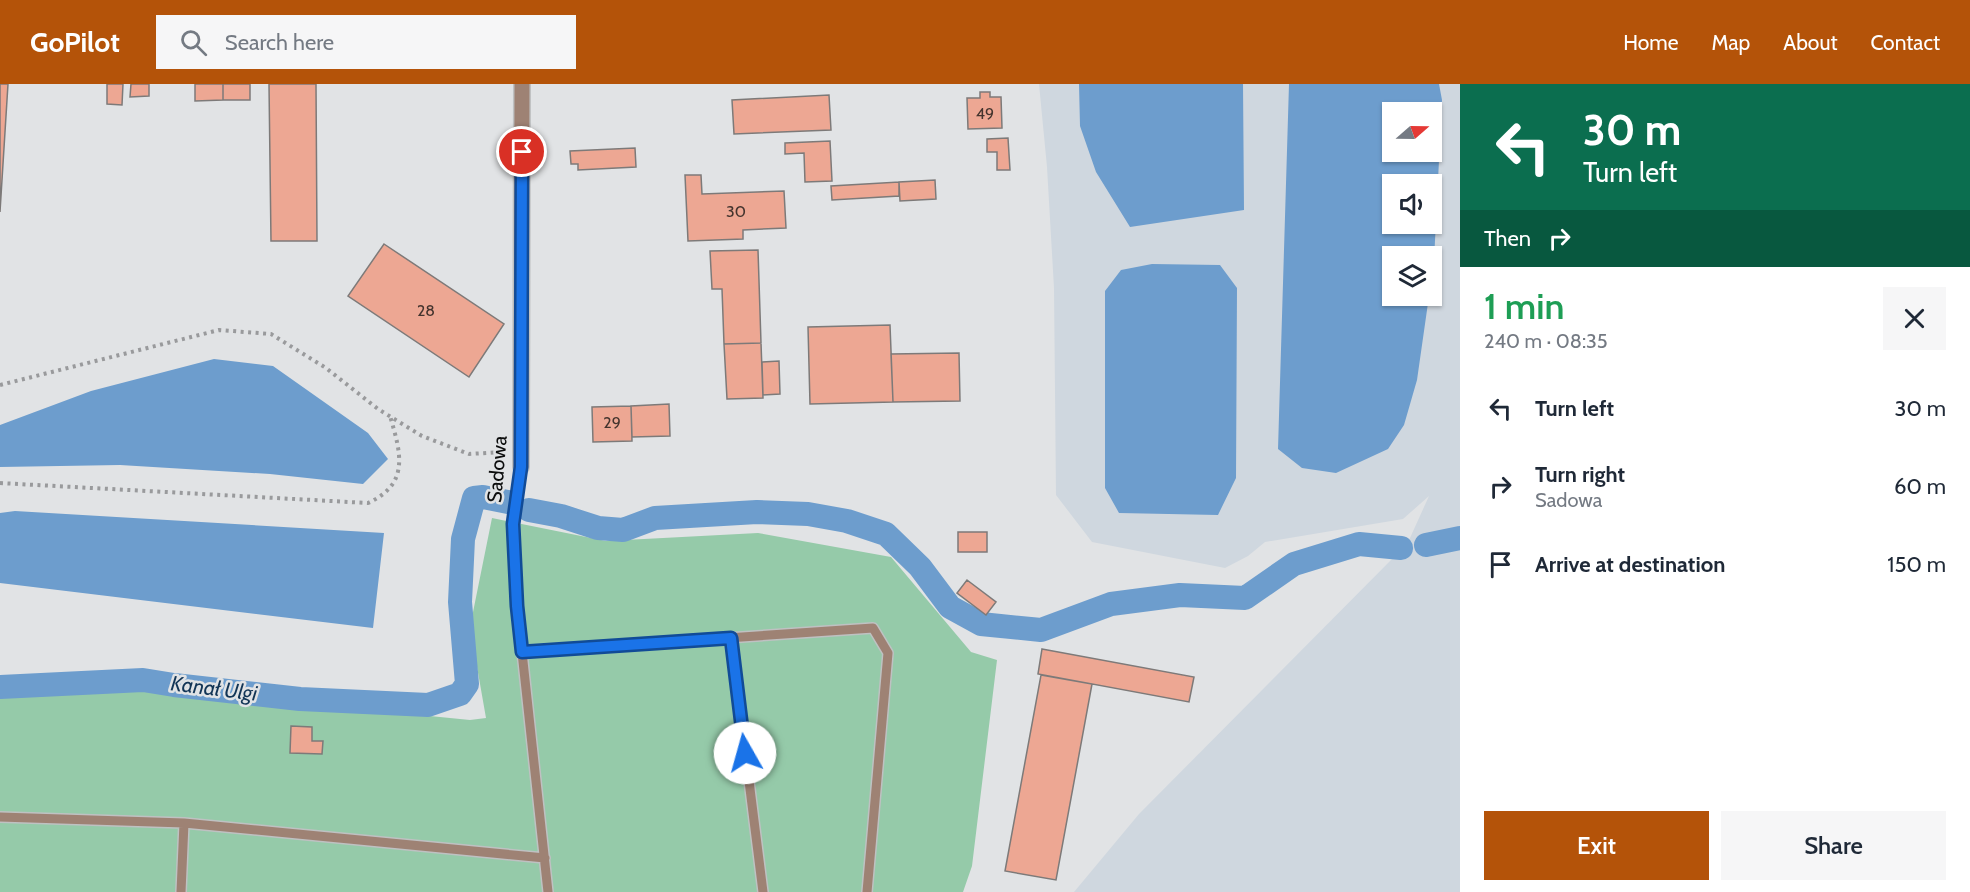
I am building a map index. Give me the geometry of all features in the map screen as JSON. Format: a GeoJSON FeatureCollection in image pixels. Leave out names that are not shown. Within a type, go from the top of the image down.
{"type":"FeatureCollection","features":[{"type":"Feature","properties":{"kind":"street","name":"Sadowa"},"geometry":{"type":"LineString","coordinates":[[521,467],[522,84]]}},
{"type":"Feature","properties":{"kind":"lane","name":"Sadowa"},"geometry":{"type":"LineString","coordinates":[[521,467],[513,524],[517,606],[548,892]]}},
{"type":"Feature","properties":{"kind":"lane"},"geometry":{"type":"LineString","coordinates":[[522,652],[873,628],[888,652],[867,892]]}},
{"type":"Feature","properties":{"kind":"lane"},"geometry":{"type":"LineString","coordinates":[[731,638],[763,892]]}},
{"type":"Feature","properties":{"kind":"lane"},"geometry":{"type":"LineString","coordinates":[[0,817],[184,823],[544,858]]}},
{"type":"Feature","properties":{"kind":"lane"},"geometry":{"type":"LineString","coordinates":[[181,892],[184,823]]}},
{"type":"Feature","properties":{"kind":"path"},"geometry":{"type":"LineString","coordinates":[[0,386],[219,330],[271,334],[326,368],[389,416],[422,436],[469,454],[521,450]]}},
{"type":"Feature","properties":{"kind":"path"},"geometry":{"type":"LineString","coordinates":[[0,483],[368,503],[383,496],[398,478],[399,460],[396,437],[389,416]]}},
{"type":"Feature","properties":{"kind":"shaded area"},"geometry":{"type":"Polygon","coordinates":[[[1039,84],[1460,84],[1460,892],[1074,892],[1139,814],[1393,558],[1410,538],[1429,496],[1403,519],[1265,542],[1248,556],[1225,568],[1092,542],[1056,495],[1054,288],[1047,167],[1039,84]]]}},
{"type":"Feature","properties":{"kind":"green space"},"geometry":{"type":"Polygon","coordinates":[[[492,518],[606,541],[758,533],[891,557],[971,652],[997,660],[972,866],[963,892],[0,892],[0,690],[144,685],[229,696],[470,720],[486,718],[470,627],[492,518]]]}},
{"type":"Feature","properties":{"kind":"water"},"geometry":{"type":"Polygon","coordinates":[[[1079,84],[1243,84],[1244,210],[1130,227],[1096,172],[1080,126],[1079,84]]]}},
{"type":"Feature","properties":{"kind":"water"},"geometry":{"type":"Polygon","coordinates":[[[1289,84],[1439,84],[1442,102],[1382,102],[1382,162],[1439,162],[1438,174],[1382,174],[1382,234],[1435,234],[1435,246],[1382,246],[1382,306],[1428,306],[1417,380],[1404,425],[1388,449],[1336,473],[1302,468],[1278,449],[1289,84]]]}},
{"type":"Feature","properties":{"kind":"water"},"geometry":{"type":"Polygon","coordinates":[[[1152,264],[1220,265],[1237,288],[1236,478],[1218,515],[1119,513],[1105,488],[1105,291],[1121,270],[1152,264]]]}},
{"type":"Feature","properties":{"kind":"water"},"geometry":{"type":"Polygon","coordinates":[[[214,359],[273,366],[368,433],[388,459],[363,484],[270,474],[120,465],[0,467],[0,425],[91,391],[214,359]]]}},
{"type":"Feature","properties":{"kind":"water"},"geometry":{"type":"Polygon","coordinates":[[[15,511],[384,533],[373,628],[0,583],[0,513],[15,511]]]}},
{"type":"Feature","properties":{"kind":"building"},"geometry":{"type":"Polygon","coordinates":[[[0,84],[8,84],[0,212],[0,84]]]}},
{"type":"Feature","properties":{"kind":"building"},"geometry":{"type":"Polygon","coordinates":[[[107,84],[123,84],[122,105],[107,104],[107,84]]]}},
{"type":"Feature","properties":{"kind":"building"},"geometry":{"type":"Polygon","coordinates":[[[131,84],[149,84],[149,96],[130,97],[131,84]]]}},
{"type":"Feature","properties":{"kind":"building"},"geometry":{"type":"Polygon","coordinates":[[[195,84],[223,84],[223,100],[195,101],[195,84]]]}},
{"type":"Feature","properties":{"kind":"building"},"geometry":{"type":"Polygon","coordinates":[[[223,84],[250,84],[250,100],[223,100],[223,84]]]}},
{"type":"Feature","properties":{"kind":"building"},"geometry":{"type":"Polygon","coordinates":[[[269,84],[316,84],[317,241],[271,241],[269,84]]]}},
{"type":"Feature","properties":{"kind":"building"},"geometry":{"type":"Polygon","coordinates":[[[980,92],[990,92],[990,97],[1001,97],[1002,128],[968,129],[967,98],[980,98],[980,92]]]}},
{"type":"Feature","properties":{"kind":"building"},"geometry":{"type":"Polygon","coordinates":[[[829,95],[831,130],[734,134],[732,100],[829,95]]]}},
{"type":"Feature","properties":{"kind":"building"},"geometry":{"type":"Polygon","coordinates":[[[1008,138],[1010,170],[997,170],[997,152],[987,152],[987,139],[1008,138]]]}},
{"type":"Feature","properties":{"kind":"building"},"geometry":{"type":"Polygon","coordinates":[[[830,141],[832,181],[805,182],[804,153],[785,154],[785,143],[830,141]]]}},
{"type":"Feature","properties":{"kind":"building"},"geometry":{"type":"Polygon","coordinates":[[[635,148],[636,167],[578,170],[578,164],[571,164],[570,151],[635,148]]]}},
{"type":"Feature","properties":{"kind":"building"},"geometry":{"type":"Polygon","coordinates":[[[685,175],[701,175],[702,194],[784,191],[786,228],[743,230],[743,239],[688,241],[685,175]]]}},
{"type":"Feature","properties":{"kind":"building"},"geometry":{"type":"Polygon","coordinates":[[[935,180],[936,199],[900,201],[899,182],[935,180]]]}},
{"type":"Feature","properties":{"kind":"building"},"geometry":{"type":"Polygon","coordinates":[[[899,182],[899,196],[832,200],[831,186],[899,182]]]}},
{"type":"Feature","properties":{"kind":"building"},"geometry":{"type":"Polygon","coordinates":[[[384,244],[504,324],[469,377],[348,296],[384,244]]]}},
{"type":"Feature","properties":{"kind":"building"},"geometry":{"type":"Polygon","coordinates":[[[758,250],[761,343],[724,344],[722,289],[712,289],[710,251],[758,250]]]}},
{"type":"Feature","properties":{"kind":"building"},"geometry":{"type":"Polygon","coordinates":[[[890,325],[893,402],[810,404],[808,327],[890,325]]]}},
{"type":"Feature","properties":{"kind":"building"},"geometry":{"type":"Polygon","coordinates":[[[761,343],[763,398],[727,399],[724,344],[761,343]]]}},
{"type":"Feature","properties":{"kind":"building"},"geometry":{"type":"Polygon","coordinates":[[[959,353],[960,401],[893,402],[891,354],[959,353]]]}},
{"type":"Feature","properties":{"kind":"building"},"geometry":{"type":"Polygon","coordinates":[[[779,361],[780,394],[763,395],[762,362],[779,361]]]}},
{"type":"Feature","properties":{"kind":"building"},"geometry":{"type":"Polygon","coordinates":[[[669,404],[670,436],[632,437],[631,406],[669,404]]]}},
{"type":"Feature","properties":{"kind":"building"},"geometry":{"type":"Polygon","coordinates":[[[631,406],[632,441],[593,442],[592,407],[631,406]]]}},
{"type":"Feature","properties":{"kind":"building"},"geometry":{"type":"Polygon","coordinates":[[[958,532],[987,532],[987,552],[958,552],[958,532]]]}},
{"type":"Feature","properties":{"kind":"building"},"geometry":{"type":"Polygon","coordinates":[[[967,580],[996,602],[986,615],[957,593],[967,580]]]}},
{"type":"Feature","properties":{"kind":"building"},"geometry":{"type":"Polygon","coordinates":[[[1042,649],[1194,677],[1189,702],[1038,674],[1042,649]]]}},
{"type":"Feature","properties":{"kind":"building"},"geometry":{"type":"Polygon","coordinates":[[[1041,675],[1092,684],[1056,880],[1005,871],[1041,675]]]}},
{"type":"Feature","properties":{"kind":"building"},"geometry":{"type":"Polygon","coordinates":[[[291,726],[312,727],[312,741],[323,741],[322,754],[290,753],[291,726]]]}},
{"type":"Feature","properties":{"kind":"waterway","name":"Kanał Ulgi"},"geometry":{"type":"LineString","coordinates":[[0,687],[143,680],[300,699],[428,705],[460,694],[467,684],[460,602],[463,539],[474,498],[483,497],[508,502]]}},
{"type":"Feature","properties":{"kind":"waterway"},"geometry":{"type":"LineString","coordinates":[[529,510],[561,516],[598,528],[623,530],[655,518],[757,512],[808,514],[847,521],[886,534],[920,567],[950,607],[981,624],[1041,630],[1111,604],[1180,595],[1245,598],[1294,564],[1359,544],[1401,548]]}},
{"type":"Feature","properties":{"kind":"waterway"},"geometry":{"type":"LineString","coordinates":[[1426,545],[1460,538]]}},
{"type":"Feature","properties":{"kind":"route"},"geometry":{"type":"LineString","coordinates":[[522,152],[521,467],[513,524],[522,652],[731,638],[745,753]]}}]}
